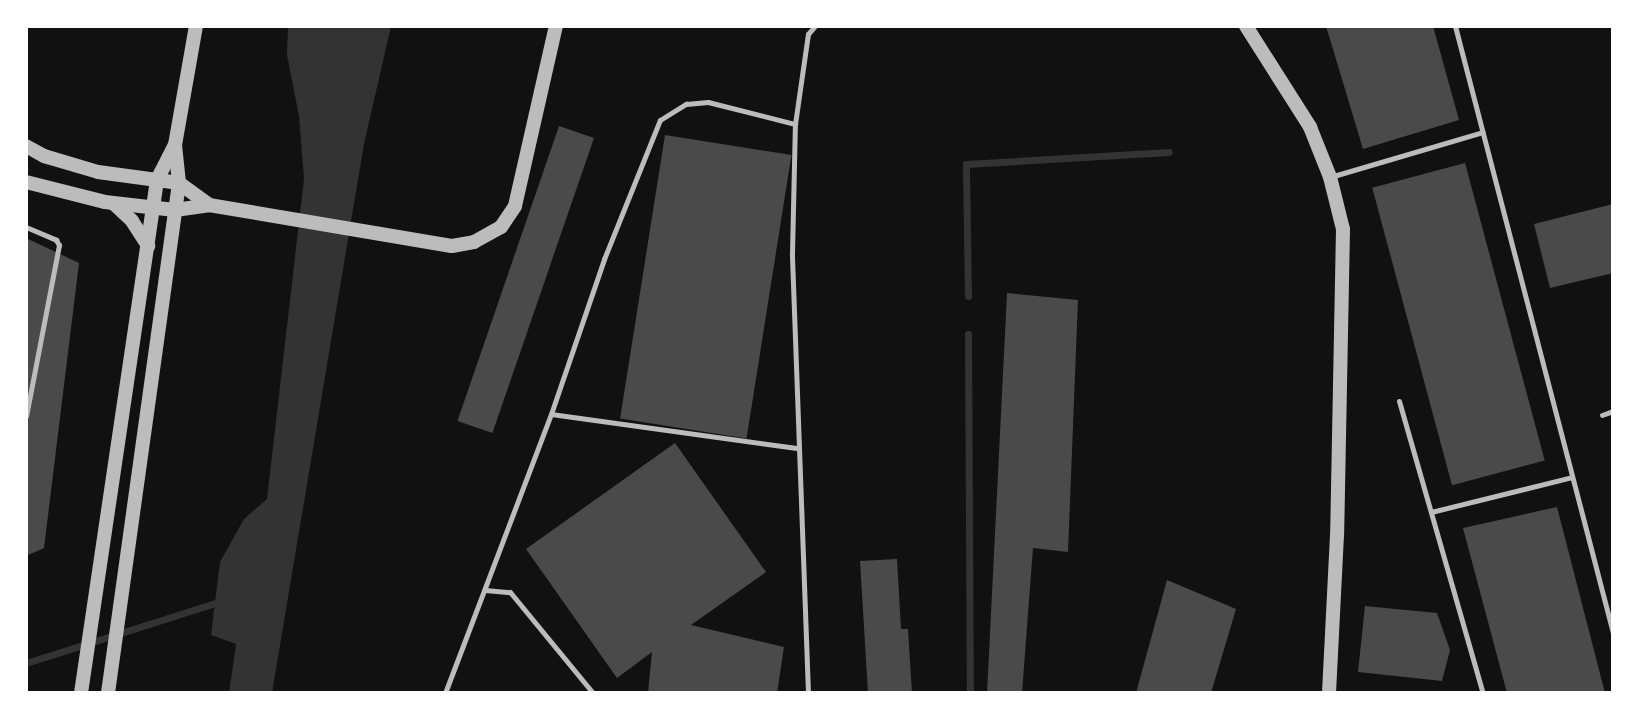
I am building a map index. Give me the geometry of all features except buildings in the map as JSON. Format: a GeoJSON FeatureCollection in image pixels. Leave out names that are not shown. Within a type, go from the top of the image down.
{"type":"FeatureCollection","features":[{"type":"Feature","properties":{"kind":"street"},"geometry":{"type":"LineString","coordinates":[[108,693],[179,183],[175,145],[196,26]]}},
{"type":"Feature","properties":{"kind":"street"},"geometry":{"type":"LineString","coordinates":[[26,182],[113,203],[175,210],[214,206],[452,246],[489,236],[501,227],[515,206],[556,26]]}},
{"type":"Feature","properties":{"kind":"street"},"geometry":{"type":"LineString","coordinates":[[1246,26],[1310,127],[1339,205],[1344,263],[1329,693]]}},
{"type":"Feature","properties":{"kind":"street"},"geometry":{"type":"LineString","coordinates":[[81,693],[157,180],[175,145]]}},
{"type":"Feature","properties":{"kind":"street"},"geometry":{"type":"LineString","coordinates":[[26,146],[44,156],[98,172],[179,183],[214,206]]}},
{"type":"Feature","properties":{"kind":"street"},"geometry":{"type":"LineString","coordinates":[[113,203],[132,221],[148,246]]}},
{"type":"Feature","properties":{"kind":"lane"},"geometry":{"type":"LineString","coordinates":[[808,693],[792,253],[795,124],[808,34],[815,26]]}},
{"type":"Feature","properties":{"kind":"lane"},"geometry":{"type":"LineString","coordinates":[[1455,26],[1613,633]]}},
{"type":"Feature","properties":{"kind":"lane"},"geometry":{"type":"LineString","coordinates":[[445,693],[551,414],[604,259],[660,120],[686,104],[708,102],[795,124]]}},
{"type":"Feature","properties":{"kind":"lane"},"geometry":{"type":"LineString","coordinates":[[1330,177],[1483,132]]}},
{"type":"Feature","properties":{"kind":"lane"},"geometry":{"type":"LineString","coordinates":[[26,227],[56,240],[59,245],[26,416]]}},
{"type":"Feature","properties":{"kind":"lane"},"geometry":{"type":"LineString","coordinates":[[1399,401],[1483,693]]}},
{"type":"Feature","properties":{"kind":"lane"},"geometry":{"type":"LineString","coordinates":[[1602,415],[1613,411]]}},
{"type":"Feature","properties":{"kind":"lane"},"geometry":{"type":"LineString","coordinates":[[551,414],[797,448]]}},
{"type":"Feature","properties":{"kind":"lane"},"geometry":{"type":"LineString","coordinates":[[1431,512],[1572,477]]}},
{"type":"Feature","properties":{"kind":"lane"},"geometry":{"type":"LineString","coordinates":[[485,590],[510,592],[593,693]]}},
{"type":"Feature","properties":{"kind":"shaded area"},"geometry":{"type":"Polygon","coordinates":[[[288,26],[391,26],[364,144],[272,693],[229,693],[236,644],[211,635],[220,562],[244,519],[267,499],[304,179],[299,116],[287,55],[288,26]]]}},
{"type":"Feature","properties":{"kind":"waterway"},"geometry":{"type":"LineString","coordinates":[[968,296],[966,164],[1169,152]]}},
{"type":"Feature","properties":{"kind":"waterway"},"geometry":{"type":"LineString","coordinates":[[968,334],[970,693]]}},
{"type":"Feature","properties":{"kind":"waterway"},"geometry":{"type":"LineString","coordinates":[[26,663],[222,601]]}}]}
